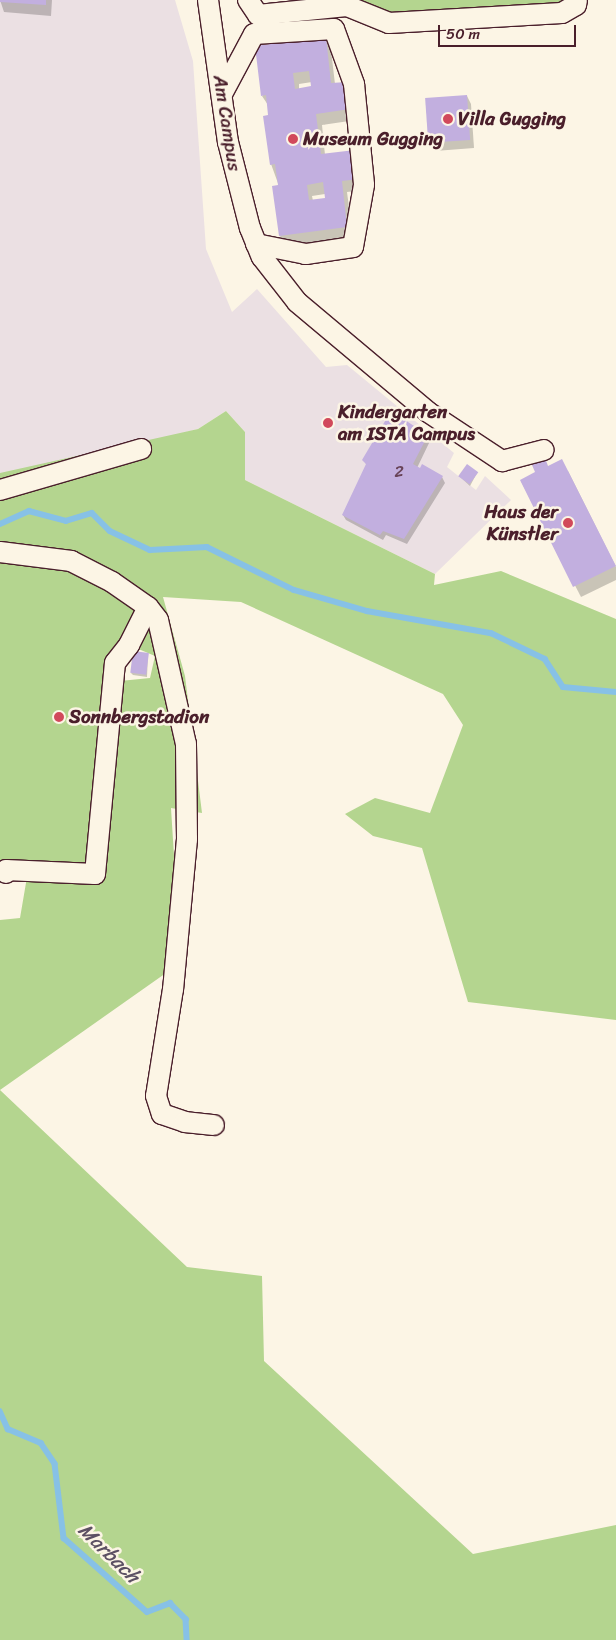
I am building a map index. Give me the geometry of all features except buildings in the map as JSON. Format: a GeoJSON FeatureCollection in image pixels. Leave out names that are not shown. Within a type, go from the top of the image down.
{"type":"FeatureCollection","features":[{"type":"Feature","properties":{"kind":"street","name":"Am Campus"},"geometry":{"type":"LineString","coordinates":[[208,0],[238,183],[256,244],[262,257],[298,302],[428,412],[502,461],[544,450]]}},
{"type":"Feature","properties":{"kind":"street"},"geometry":{"type":"LineString","coordinates":[[248,0],[258,15],[348,6],[389,23],[562,13],[576,5],[577,0]]}},
{"type":"Feature","properties":{"kind":"street"},"geometry":{"type":"LineString","coordinates":[[222,94],[254,34],[334,29],[354,84],[364,185],[353,247],[306,254],[256,244]]}},
{"type":"Feature","properties":{"kind":"street"},"geometry":{"type":"LineString","coordinates":[[0,490],[141,450]]}},
{"type":"Feature","properties":{"kind":"street"},"geometry":{"type":"LineString","coordinates":[[0,552],[71,561],[112,582],[148,607],[158,620],[186,744],[187,839],[173,990],[156,1096],[162,1114],[185,1122],[214,1125]]}},
{"type":"Feature","properties":{"kind":"street"},"geometry":{"type":"LineString","coordinates":[[6,873],[6,870],[95,874],[115,663],[128,645],[148,607]]}},
{"type":"Feature","properties":{"kind":"shaded area"},"geometry":{"type":"Polygon","coordinates":[[[0,0],[175,0],[193,61],[206,249],[232,312],[257,289],[326,367],[347,365],[454,453],[447,467],[476,490],[485,476],[511,500],[435,574],[245,480],[245,432],[226,411],[198,429],[0,480],[0,0]]]}},
{"type":"Feature","properties":{"kind":"green space"},"geometry":{"type":"Polygon","coordinates":[[[347,0],[573,0],[561,7],[388,17],[347,0]]]}},
{"type":"Feature","properties":{"kind":"green space"},"geometry":{"type":"Polygon","coordinates":[[[226,411],[245,432],[245,480],[435,574],[434,585],[501,571],[616,619],[616,1020],[468,1002],[422,848],[373,836],[345,814],[375,798],[430,813],[463,725],[443,694],[241,602],[163,597],[185,676],[202,813],[171,808],[176,888],[166,973],[0,1090],[0,920],[20,918],[27,877],[0,872],[0,473],[198,429],[226,411]],[[122,642],[120,681],[150,678],[155,656],[122,642]]]}},
{"type":"Feature","properties":{"kind":"green space"},"geometry":{"type":"Polygon","coordinates":[[[0,1090],[187,1267],[262,1276],[264,1361],[473,1554],[616,1525],[616,1640],[0,1640],[0,1090]]]}},
{"type":"Feature","properties":{"kind":"waterway"},"geometry":{"type":"LineString","coordinates":[[0,524],[29,511],[66,521],[92,513],[110,531],[150,550],[207,547],[294,590],[367,611],[491,633],[545,659],[563,687],[616,692]]}},
{"type":"Feature","properties":{"kind":"waterway","name":"Marbach"},"geometry":{"type":"LineString","coordinates":[[0,1411],[8,1429],[41,1443],[55,1464],[64,1538],[147,1612],[170,1603],[186,1619],[187,1640]]}},
{"type":"Feature","properties":{"kind":"place","name":"Villa Gugging"},"geometry":{"type":"Point","coordinates":[448,119]}},
{"type":"Feature","properties":{"kind":"place","name":"Museum Gugging"},"geometry":{"type":"Point","coordinates":[293,139]}},
{"type":"Feature","properties":{"kind":"place","name":"Kindergarten am ISTA Campus"},"geometry":{"type":"Point","coordinates":[328,423]}},
{"type":"Feature","properties":{"kind":"place","name":"Haus der Künstler"},"geometry":{"type":"Point","coordinates":[568,523]}},
{"type":"Feature","properties":{"kind":"place","name":"Sonnbergstadion"},"geometry":{"type":"Point","coordinates":[59,717]}}]}
